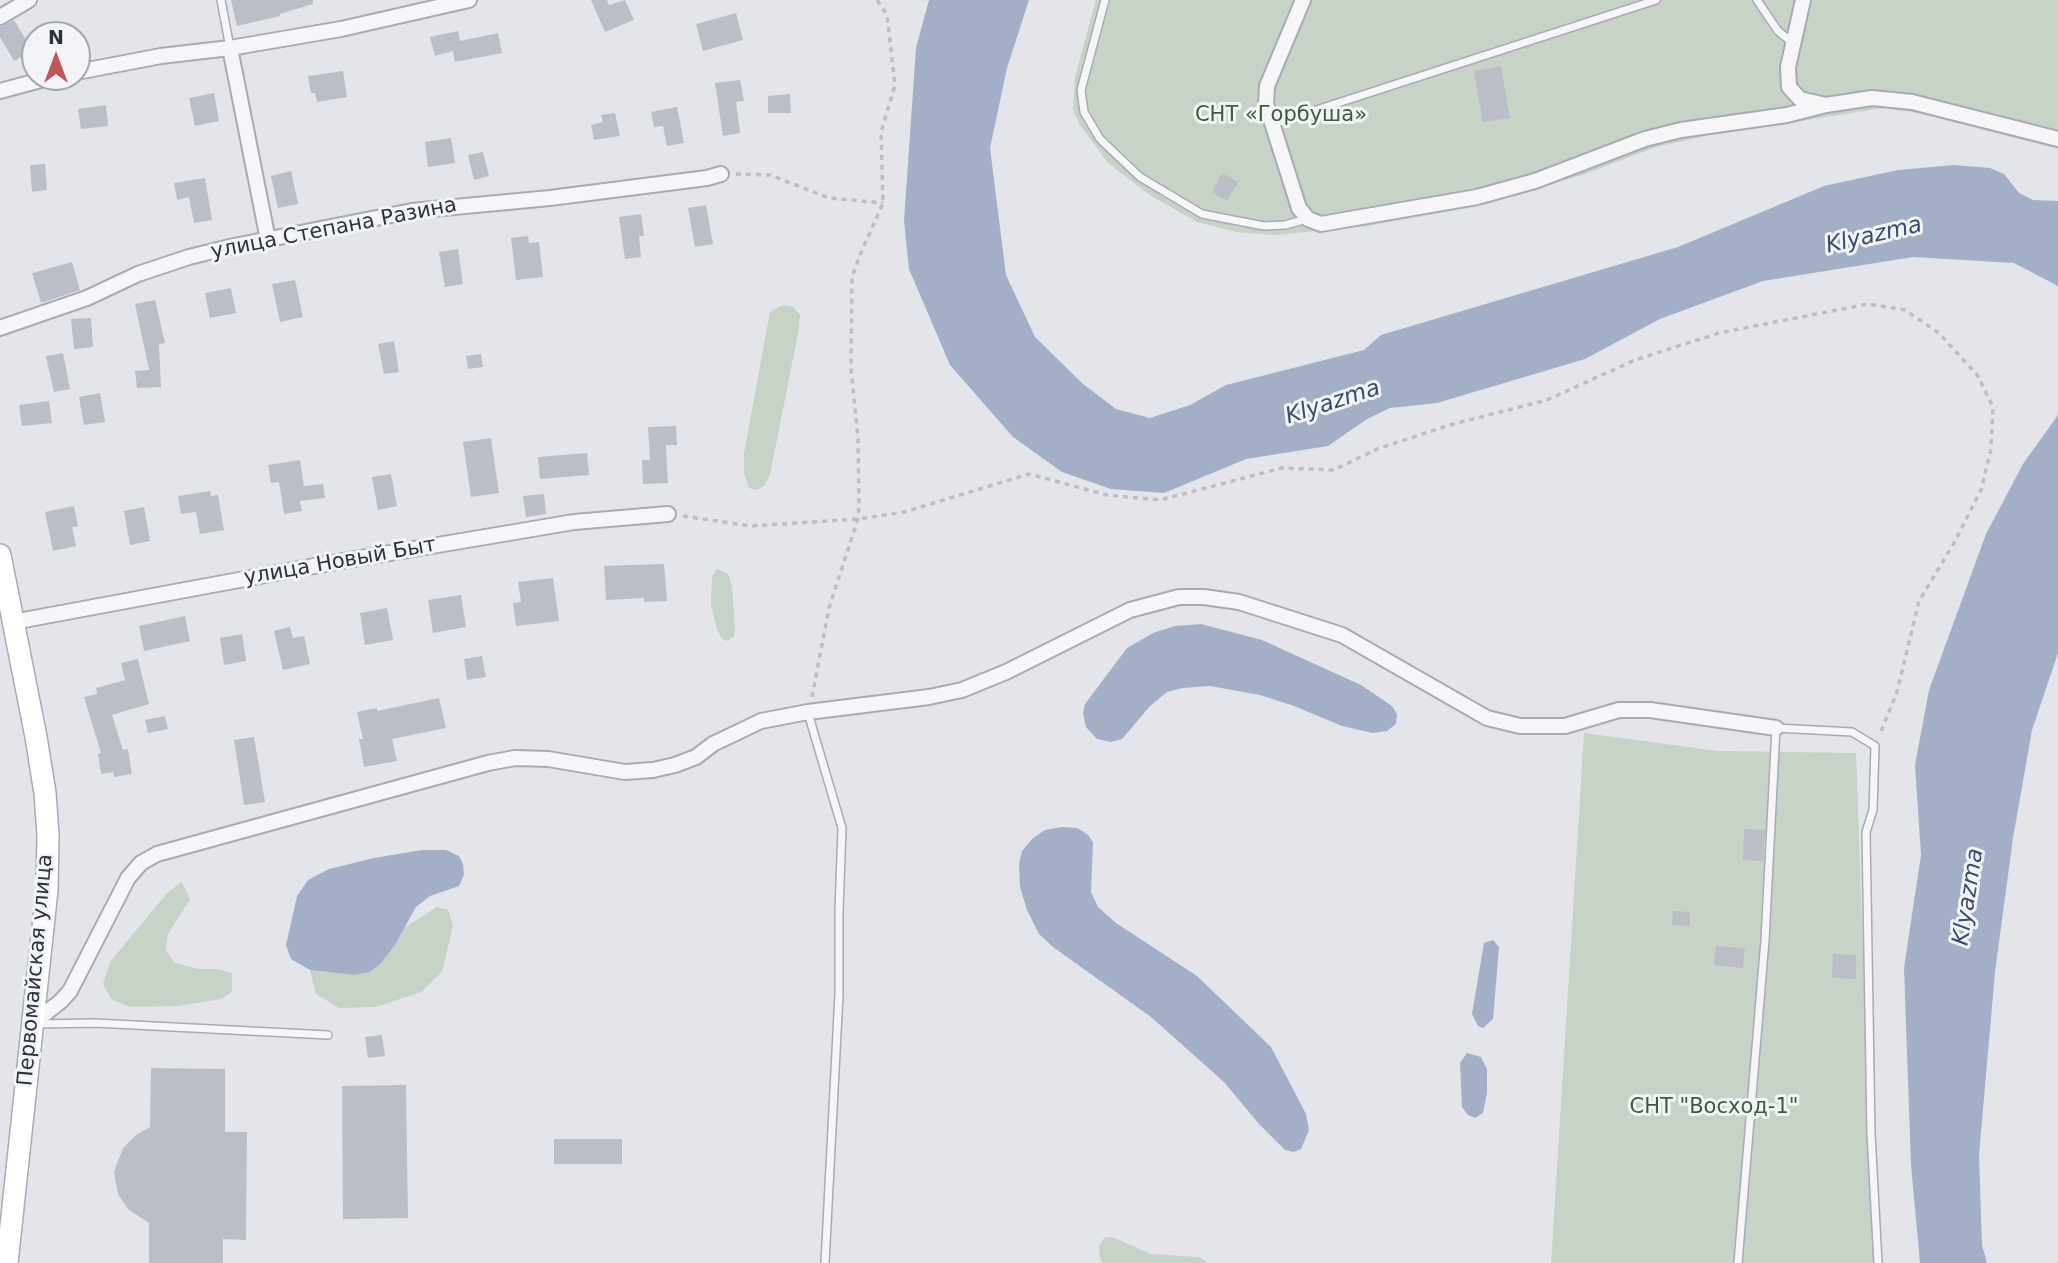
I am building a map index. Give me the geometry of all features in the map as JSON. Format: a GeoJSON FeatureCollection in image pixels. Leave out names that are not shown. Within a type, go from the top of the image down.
{"type":"FeatureCollection","features":[{"type":"Feature","properties":{"kind":"main road","name":"Первомайская улица"},"geometry":{"type":"LineString","coordinates":[[0,555],[36,737],[45,793],[48,835],[47,890],[7,1263]]}},
{"type":"Feature","properties":{"kind":"street"},"geometry":{"type":"LineString","coordinates":[[0,17],[29,0]]}},
{"type":"Feature","properties":{"kind":"street"},"geometry":{"type":"LineString","coordinates":[[91,69],[341,29],[469,0]]}},
{"type":"Feature","properties":{"kind":"street"},"geometry":{"type":"LineString","coordinates":[[1303,0],[1267,86],[1265,104],[1299,208],[1308,219],[1321,225],[1477,197],[1535,181],[1657,136],[1681,130],[1787,115],[1826,105],[1872,98],[1912,102],[2058,139]]}},
{"type":"Feature","properties":{"kind":"street"},"geometry":{"type":"LineString","coordinates":[[1803,0],[1788,68],[1789,88],[1800,99],[1826,105]]}},
{"type":"Feature","properties":{"kind":"street"},"geometry":{"type":"LineString","coordinates":[[230,48],[268,240]]}},
{"type":"Feature","properties":{"kind":"street"},"geometry":{"type":"LineString","coordinates":[[0,91],[21,85]]}},
{"type":"Feature","properties":{"kind":"street","name":"улица Степана Разина"},"geometry":{"type":"LineString","coordinates":[[0,328],[87,298],[138,274],[189,257],[268,240],[412,211],[550,198],[721,174]]}},
{"type":"Feature","properties":{"kind":"street","name":"улица Новый Быт"},"geometry":{"type":"LineString","coordinates":[[13,622],[574,522],[668,514]]}},
{"type":"Feature","properties":{"kind":"street"},"geometry":{"type":"LineString","coordinates":[[32,1024],[70,991],[128,878],[141,863],[157,854],[488,763],[515,758],[548,759],[625,772],[653,770],[696,757],[713,744],[761,721],[808,712],[929,698],[962,690],[1006,672],[1130,610],[1179,597],[1204,597],[1239,603],[1342,635],[1487,718],[1520,726],[1565,726],[1619,710],[1650,710],[1776,727]]}},
{"type":"Feature","properties":{"kind":"lane"},"geometry":{"type":"LineString","coordinates":[[221,0],[230,48]]}},
{"type":"Feature","properties":{"kind":"lane"},"geometry":{"type":"LineString","coordinates":[[1105,0],[1081,90],[1084,112],[1100,139],[1140,177],[1202,214],[1264,226],[1285,225],[1308,219]]}},
{"type":"Feature","properties":{"kind":"lane"},"geometry":{"type":"LineString","coordinates":[[1272,124],[1656,0]]}},
{"type":"Feature","properties":{"kind":"lane"},"geometry":{"type":"LineString","coordinates":[[1757,0],[1778,31],[1793,43]]}},
{"type":"Feature","properties":{"kind":"lane"},"geometry":{"type":"LineString","coordinates":[[808,712],[842,828],[839,994],[825,1263]]}},
{"type":"Feature","properties":{"kind":"lane"},"geometry":{"type":"LineString","coordinates":[[1738,1263],[1765,940],[1776,727],[1852,732],[1875,746],[1873,810],[1866,832],[1871,1134],[1878,1263]]}},
{"type":"Feature","properties":{"kind":"lane"},"geometry":{"type":"LineString","coordinates":[[32,1024],[95,1023],[328,1035]]}},
{"type":"Feature","properties":{"kind":"path"},"geometry":{"type":"LineString","coordinates":[[808,712],[829,608],[858,519],[860,480],[852,368],[852,278],[883,203],[881,132],[895,85],[887,15],[877,0]]}},
{"type":"Feature","properties":{"kind":"path"},"geometry":{"type":"LineString","coordinates":[[721,174],[770,175],[829,198],[883,203]]}},
{"type":"Feature","properties":{"kind":"path"},"geometry":{"type":"LineString","coordinates":[[668,514],[751,526],[858,519],[904,512],[1029,474],[1107,495],[1160,500],[1282,468],[1334,470],[1377,449],[1453,424],[1548,400],[1635,360],[1719,333],[1868,304],[1905,310],[1940,333],[1978,376],[1993,407],[1991,449],[1981,490],[1954,543],[1919,601],[1896,692],[1875,746]]}},
{"type":"Feature","properties":{"kind":"green space","name":"СНТ «Горбуша»"},"geometry":{"type":"Polygon","coordinates":[[[1096,0],[2058,0],[2058,149],[1918,113],[1884,108],[1710,135],[1656,147],[1585,174],[1475,207],[1367,226],[1275,235],[1236,232],[1197,222],[1151,196],[1108,163],[1080,125],[1073,110],[1075,77],[1096,0]]]}},
{"type":"Feature","properties":{"kind":"green space"},"geometry":{"type":"Polygon","coordinates":[[[782,305],[793,307],[800,315],[799,328],[770,475],[764,486],[756,490],[749,488],[744,474],[744,453],[770,312],[782,305]]]}},
{"type":"Feature","properties":{"kind":"green space"},"geometry":{"type":"Polygon","coordinates":[[[717,569],[728,574],[732,586],[735,626],[734,636],[728,641],[722,639],[717,629],[711,606],[712,577],[717,569]]]}},
{"type":"Feature","properties":{"kind":"green space","name":"СНТ \"Восход-1\""},"geometry":{"type":"Polygon","coordinates":[[[1584,733],[1718,751],[1856,753],[1874,1263],[1551,1263],[1584,733]]]}},
{"type":"Feature","properties":{"kind":"green space"},"geometry":{"type":"Polygon","coordinates":[[[182,882],[190,899],[168,934],[166,950],[174,962],[197,969],[217,969],[232,973],[232,992],[221,999],[178,1006],[131,1007],[112,1000],[103,984],[110,962],[168,892],[182,882]]]}},
{"type":"Feature","properties":{"kind":"green space"},"geometry":{"type":"Polygon","coordinates":[[[437,907],[448,910],[453,925],[442,972],[421,992],[376,1007],[339,1008],[316,994],[310,970],[355,975],[370,972],[395,945],[404,928],[437,907]]]}},
{"type":"Feature","properties":{"kind":"green space"},"geometry":{"type":"Polygon","coordinates":[[[1112,1237],[1151,1254],[1199,1257],[1208,1263],[1103,1263],[1099,1246],[1104,1238],[1112,1237]]]}},
{"type":"Feature","properties":{"kind":"water","name":"Klyazma"},"geometry":{"type":"Polygon","coordinates":[[[929,0],[1029,0],[1007,68],[990,148],[1006,275],[1035,337],[1083,384],[1116,409],[1150,418],[1190,405],[1226,385],[1364,350],[1381,335],[1678,247],[1824,186],[1898,170],[1954,165],[1990,168],[2004,174],[2019,193],[2033,200],[2058,201],[2058,286],[2014,263],[1913,257],[1763,281],[1660,319],[1585,359],[1437,403],[1390,408],[1367,419],[1328,446],[1246,459],[1164,493],[1111,489],[1062,472],[1013,437],[950,365],[909,269],[904,221],[916,48],[929,0]]]}},
{"type":"Feature","properties":{"kind":"water","name":"Klyazma"},"geometry":{"type":"Polygon","coordinates":[[[2058,415],[2058,653],[2032,730],[2013,838],[1995,972],[1979,1155],[1982,1245],[1987,1263],[1920,1263],[1911,1165],[1904,968],[1921,855],[1915,765],[1929,690],[1986,534],[2023,464],[2058,415]]]}},
{"type":"Feature","properties":{"kind":"water"},"geometry":{"type":"Polygon","coordinates":[[[1201,624],[1262,640],[1361,685],[1392,706],[1397,714],[1396,724],[1387,731],[1373,733],[1342,726],[1260,695],[1210,686],[1167,692],[1150,706],[1122,739],[1111,742],[1097,739],[1086,727],[1083,713],[1085,704],[1127,648],[1153,633],[1175,626],[1201,624]]]}},
{"type":"Feature","properties":{"kind":"water"},"geometry":{"type":"Polygon","coordinates":[[[1077,828],[1093,842],[1091,892],[1098,907],[1116,923],[1197,976],[1271,1047],[1306,1114],[1309,1130],[1301,1149],[1294,1152],[1285,1150],[1224,1082],[1151,1017],[1053,947],[1039,934],[1027,910],[1020,887],[1019,864],[1022,851],[1032,839],[1045,830],[1077,828]]]}},
{"type":"Feature","properties":{"kind":"water"},"geometry":{"type":"Polygon","coordinates":[[[422,850],[446,850],[459,856],[464,875],[459,886],[430,896],[416,907],[395,945],[381,963],[370,972],[355,975],[310,970],[291,959],[286,945],[297,896],[308,880],[329,869],[422,850]]]}},
{"type":"Feature","properties":{"kind":"water"},"geometry":{"type":"Polygon","coordinates":[[[1493,940],[1499,947],[1493,1019],[1483,1028],[1478,1026],[1472,1014],[1484,943],[1493,940]]]}},
{"type":"Feature","properties":{"kind":"water"},"geometry":{"type":"Polygon","coordinates":[[[1467,1053],[1481,1057],[1487,1069],[1483,1113],[1475,1118],[1468,1115],[1462,1107],[1460,1063],[1467,1053]]]}},
{"type":"Feature","properties":{"kind":"building"},"geometry":{"type":"Polygon","coordinates":[[[231,0],[313,0],[313,4],[280,16],[237,26],[231,0]]]}},
{"type":"Feature","properties":{"kind":"building"},"geometry":{"type":"Polygon","coordinates":[[[591,0],[607,0],[609,5],[625,0],[634,20],[605,32],[591,0]]]}},
{"type":"Feature","properties":{"kind":"building"},"geometry":{"type":"Polygon","coordinates":[[[736,13],[743,40],[703,51],[696,24],[736,13]]]}},
{"type":"Feature","properties":{"kind":"building"},"geometry":{"type":"Polygon","coordinates":[[[14,20],[21,32],[21,57],[14,61],[0,37],[0,27],[14,20]]]}},
{"type":"Feature","properties":{"kind":"building"},"geometry":{"type":"Polygon","coordinates":[[[458,31],[460,41],[498,33],[502,53],[455,62],[453,51],[435,56],[430,37],[458,31]]]}},
{"type":"Feature","properties":{"kind":"building"},"geometry":{"type":"Polygon","coordinates":[[[1501,66],[1510,118],[1483,122],[1474,71],[1501,66]]]}},
{"type":"Feature","properties":{"kind":"building"},"geometry":{"type":"Polygon","coordinates":[[[343,71],[347,97],[317,102],[315,93],[311,93],[308,76],[343,71]]]}},
{"type":"Feature","properties":{"kind":"building"},"geometry":{"type":"Polygon","coordinates":[[[740,80],[744,101],[736,102],[740,133],[723,136],[715,83],[740,80]]]}},
{"type":"Feature","properties":{"kind":"building"},"geometry":{"type":"Polygon","coordinates":[[[214,93],[219,121],[195,126],[189,98],[214,93]]]}},
{"type":"Feature","properties":{"kind":"building"},"geometry":{"type":"Polygon","coordinates":[[[790,94],[791,113],[768,113],[768,96],[790,94]]]}},
{"type":"Feature","properties":{"kind":"building"},"geometry":{"type":"Polygon","coordinates":[[[106,105],[108,126],[81,129],[78,109],[106,105]]]}},
{"type":"Feature","properties":{"kind":"building"},"geometry":{"type":"Polygon","coordinates":[[[677,107],[684,143],[667,146],[663,126],[654,127],[651,112],[677,107]]]}},
{"type":"Feature","properties":{"kind":"building"},"geometry":{"type":"Polygon","coordinates":[[[615,113],[620,136],[594,140],[591,125],[603,122],[601,115],[615,113]]]}},
{"type":"Feature","properties":{"kind":"building"},"geometry":{"type":"Polygon","coordinates":[[[451,138],[455,163],[428,167],[425,142],[451,138]]]}},
{"type":"Feature","properties":{"kind":"building"},"geometry":{"type":"Polygon","coordinates":[[[483,152],[489,176],[474,180],[468,155],[483,152]]]}},
{"type":"Feature","properties":{"kind":"building"},"geometry":{"type":"Polygon","coordinates":[[[45,164],[47,190],[32,192],[30,165],[45,164]]]}},
{"type":"Feature","properties":{"kind":"building"},"geometry":{"type":"Polygon","coordinates":[[[291,171],[298,204],[278,208],[271,176],[291,171]]]}},
{"type":"Feature","properties":{"kind":"building"},"geometry":{"type":"Polygon","coordinates":[[[1222,173],[1238,182],[1227,201],[1212,192],[1222,173]]]}},
{"type":"Feature","properties":{"kind":"building"},"geometry":{"type":"Polygon","coordinates":[[[205,178],[212,220],[194,223],[189,197],[177,200],[174,183],[205,178]]]}},
{"type":"Feature","properties":{"kind":"building"},"geometry":{"type":"Polygon","coordinates":[[[706,205],[713,244],[695,247],[688,208],[706,205]]]}},
{"type":"Feature","properties":{"kind":"building"},"geometry":{"type":"Polygon","coordinates":[[[641,214],[644,236],[639,236],[641,257],[625,259],[619,217],[641,214]]]}},
{"type":"Feature","properties":{"kind":"building"},"geometry":{"type":"Polygon","coordinates":[[[528,236],[529,243],[539,242],[543,277],[516,280],[511,238],[528,236]]]}},
{"type":"Feature","properties":{"kind":"building"},"geometry":{"type":"Polygon","coordinates":[[[458,249],[463,284],[445,287],[439,252],[458,249]]]}},
{"type":"Feature","properties":{"kind":"building"},"geometry":{"type":"Polygon","coordinates":[[[72,262],[80,290],[41,303],[32,273],[72,262]]]}},
{"type":"Feature","properties":{"kind":"building"},"geometry":{"type":"Polygon","coordinates":[[[295,280],[303,317],[280,322],[272,284],[295,280]]]}},
{"type":"Feature","properties":{"kind":"building"},"geometry":{"type":"Polygon","coordinates":[[[231,288],[236,313],[210,318],[205,293],[231,288]]]}},
{"type":"Feature","properties":{"kind":"building"},"geometry":{"type":"Polygon","coordinates":[[[155,300],[165,343],[159,344],[161,387],[137,388],[135,371],[149,370],[135,304],[155,300]]]}},
{"type":"Feature","properties":{"kind":"building"},"geometry":{"type":"Polygon","coordinates":[[[91,318],[93,347],[74,349],[71,319],[91,318]]]}},
{"type":"Feature","properties":{"kind":"building"},"geometry":{"type":"Polygon","coordinates":[[[394,341],[399,372],[384,374],[378,344],[394,341]]]}},
{"type":"Feature","properties":{"kind":"building"},"geometry":{"type":"Polygon","coordinates":[[[63,353],[70,389],[54,392],[46,356],[63,353]]]}},
{"type":"Feature","properties":{"kind":"building"},"geometry":{"type":"Polygon","coordinates":[[[481,354],[483,367],[468,369],[466,356],[481,354]]]}},
{"type":"Feature","properties":{"kind":"building"},"geometry":{"type":"Polygon","coordinates":[[[100,393],[105,422],[84,425],[79,397],[100,393]]]}},
{"type":"Feature","properties":{"kind":"building"},"geometry":{"type":"Polygon","coordinates":[[[49,401],[52,423],[22,426],[19,405],[49,401]]]}},
{"type":"Feature","properties":{"kind":"building"},"geometry":{"type":"Polygon","coordinates":[[[676,426],[677,445],[666,445],[668,483],[643,484],[642,460],[650,460],[648,427],[676,426]]]}},
{"type":"Feature","properties":{"kind":"building"},"geometry":{"type":"Polygon","coordinates":[[[491,438],[499,493],[471,497],[463,442],[491,438]]]}},
{"type":"Feature","properties":{"kind":"building"},"geometry":{"type":"Polygon","coordinates":[[[587,453],[589,475],[540,479],[538,457],[587,453]]]}},
{"type":"Feature","properties":{"kind":"building"},"geometry":{"type":"Polygon","coordinates":[[[300,460],[304,486],[323,484],[325,498],[300,501],[302,511],[284,514],[279,482],[271,483],[268,465],[300,460]]]}},
{"type":"Feature","properties":{"kind":"building"},"geometry":{"type":"Polygon","coordinates":[[[391,474],[397,506],[378,510],[372,477],[391,474]]]}},
{"type":"Feature","properties":{"kind":"building"},"geometry":{"type":"Polygon","coordinates":[[[210,491],[211,496],[218,495],[224,530],[200,534],[196,512],[181,514],[178,496],[210,491]]]}},
{"type":"Feature","properties":{"kind":"building"},"geometry":{"type":"Polygon","coordinates":[[[544,494],[546,514],[526,517],[523,496],[544,494]]]}},
{"type":"Feature","properties":{"kind":"building"},"geometry":{"type":"Polygon","coordinates":[[[74,506],[78,526],[72,527],[76,546],[53,551],[45,512],[74,506]]]}},
{"type":"Feature","properties":{"kind":"building"},"geometry":{"type":"Polygon","coordinates":[[[144,507],[150,541],[130,545],[124,511],[144,507]]]}},
{"type":"Feature","properties":{"kind":"building"},"geometry":{"type":"Polygon","coordinates":[[[664,564],[667,601],[644,602],[644,598],[606,600],[604,566],[664,564]]]}},
{"type":"Feature","properties":{"kind":"building"},"geometry":{"type":"Polygon","coordinates":[[[553,578],[559,621],[516,626],[513,603],[521,602],[518,582],[553,578]]]}},
{"type":"Feature","properties":{"kind":"building"},"geometry":{"type":"Polygon","coordinates":[[[461,595],[466,627],[433,633],[428,600],[461,595]]]}},
{"type":"Feature","properties":{"kind":"building"},"geometry":{"type":"Polygon","coordinates":[[[387,608],[393,640],[365,645],[360,613],[387,608]]]}},
{"type":"Feature","properties":{"kind":"building"},"geometry":{"type":"Polygon","coordinates":[[[185,616],[190,641],[144,651],[139,626],[185,616]]]}},
{"type":"Feature","properties":{"kind":"building"},"geometry":{"type":"Polygon","coordinates":[[[290,627],[293,638],[304,636],[310,664],[283,670],[274,631],[290,627]]]}},
{"type":"Feature","properties":{"kind":"building"},"geometry":{"type":"Polygon","coordinates":[[[242,634],[246,661],[224,665],[220,638],[242,634]]]}},
{"type":"Feature","properties":{"kind":"building"},"geometry":{"type":"Polygon","coordinates":[[[482,656],[486,677],[467,680],[464,659],[482,656]]]}},
{"type":"Feature","properties":{"kind":"building"},"geometry":{"type":"Polygon","coordinates":[[[138,659],[149,704],[112,715],[123,750],[128,749],[132,774],[114,777],[113,772],[101,774],[98,754],[101,753],[84,697],[97,694],[96,688],[125,680],[121,663],[138,659]]]}},
{"type":"Feature","properties":{"kind":"building"},"geometry":{"type":"Polygon","coordinates":[[[439,698],[446,728],[392,739],[397,761],[364,767],[359,739],[363,739],[357,712],[377,708],[377,711],[439,698]]]}},
{"type":"Feature","properties":{"kind":"building"},"geometry":{"type":"Polygon","coordinates":[[[165,716],[168,729],[148,733],[145,720],[165,716]]]}},
{"type":"Feature","properties":{"kind":"building"},"geometry":{"type":"Polygon","coordinates":[[[254,737],[265,802],[244,805],[234,740],[254,737]]]}},
{"type":"Feature","properties":{"kind":"building"},"geometry":{"type":"Polygon","coordinates":[[[1744,829],[1765,830],[1763,861],[1743,860],[1744,829]]]}},
{"type":"Feature","properties":{"kind":"building"},"geometry":{"type":"Polygon","coordinates":[[[1673,911],[1690,912],[1690,926],[1672,925],[1673,911]]]}},
{"type":"Feature","properties":{"kind":"building"},"geometry":{"type":"Polygon","coordinates":[[[1716,946],[1745,948],[1743,968],[1714,965],[1716,946]]]}},
{"type":"Feature","properties":{"kind":"building"},"geometry":{"type":"Polygon","coordinates":[[[1833,954],[1856,955],[1856,979],[1832,978],[1833,954]]]}},
{"type":"Feature","properties":{"kind":"building"},"geometry":{"type":"Polygon","coordinates":[[[382,1035],[385,1056],[368,1058],[365,1037],[382,1035]]]}},
{"type":"Feature","properties":{"kind":"building"},"geometry":{"type":"Polygon","coordinates":[[[151,1068],[225,1069],[225,1132],[247,1132],[246,1240],[223,1239],[223,1263],[149,1263],[149,1223],[128,1209],[118,1194],[114,1172],[123,1148],[136,1135],[150,1127],[151,1068]]]}},
{"type":"Feature","properties":{"kind":"building"},"geometry":{"type":"Polygon","coordinates":[[[406,1085],[408,1218],[343,1219],[342,1086],[406,1085]]]}},
{"type":"Feature","properties":{"kind":"building"},"geometry":{"type":"Polygon","coordinates":[[[554,1139],[622,1139],[622,1164],[554,1164],[554,1139]]]}}]}
